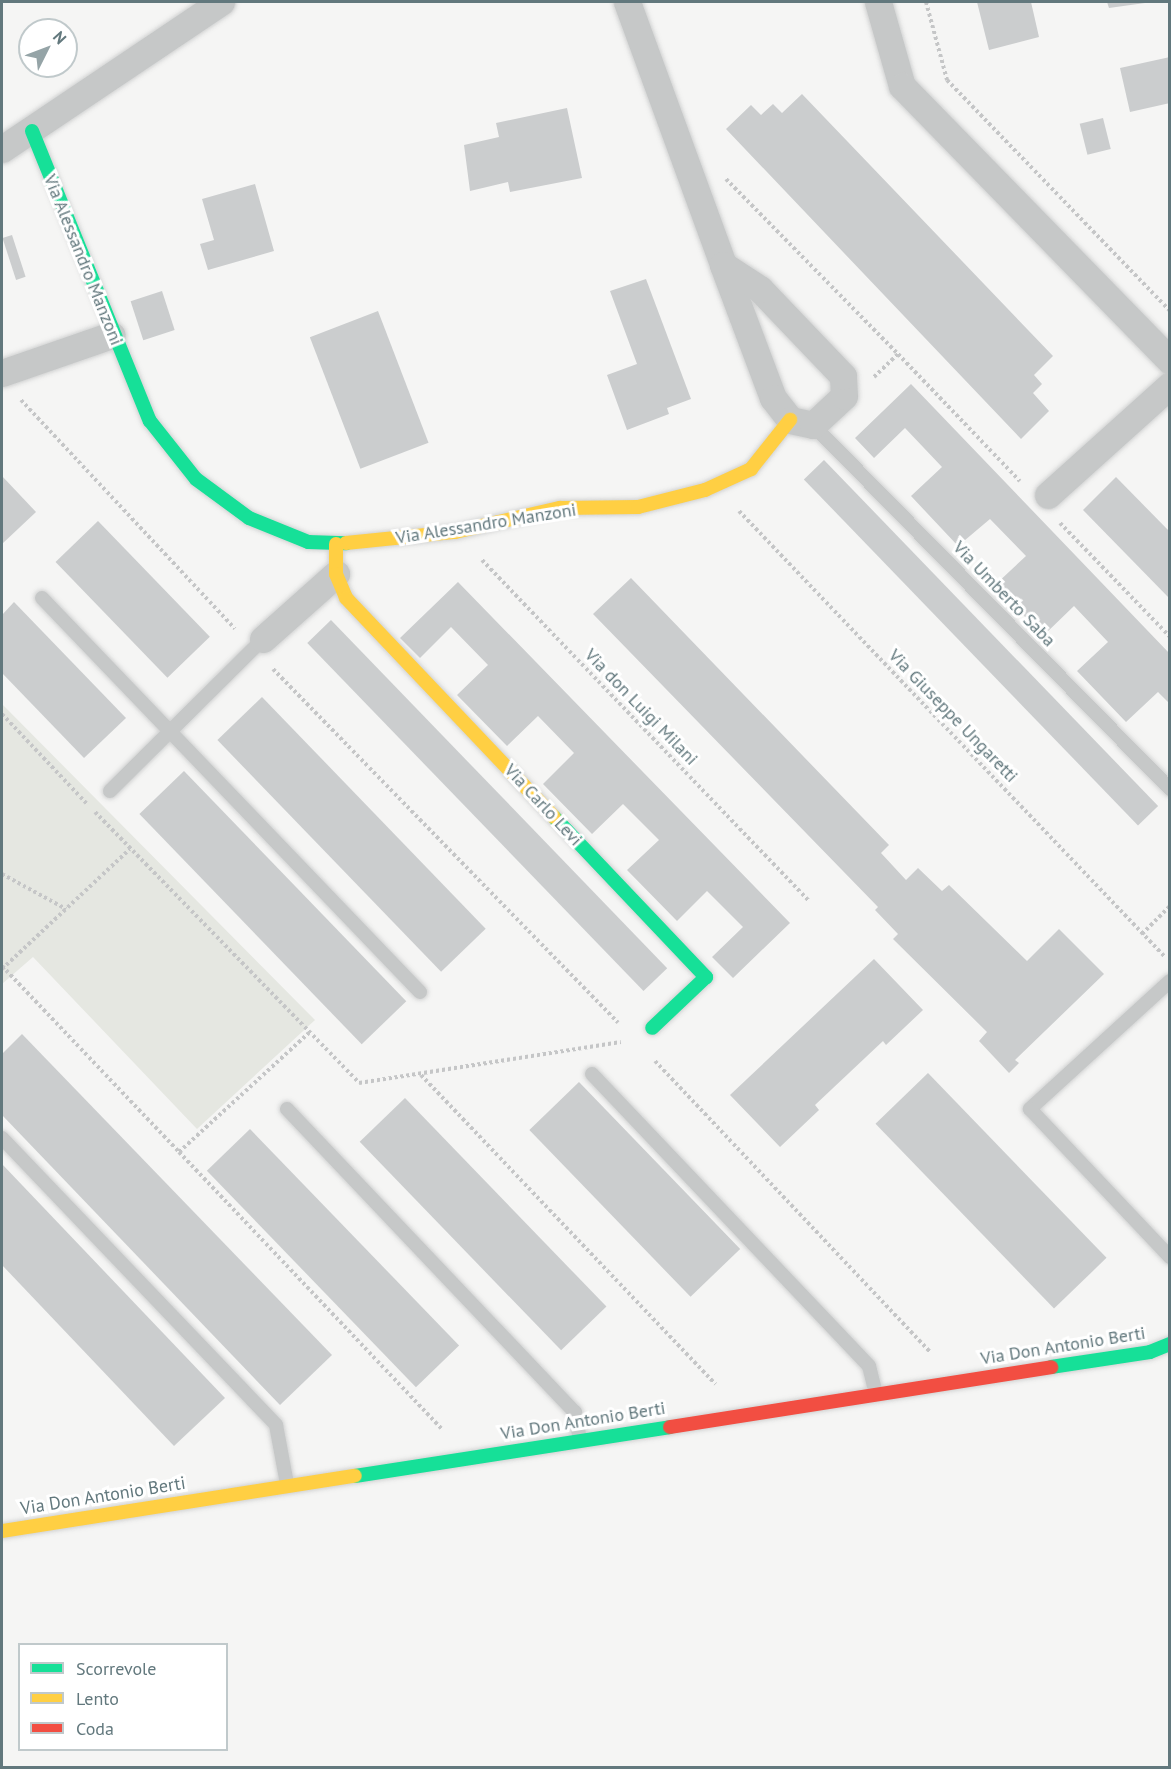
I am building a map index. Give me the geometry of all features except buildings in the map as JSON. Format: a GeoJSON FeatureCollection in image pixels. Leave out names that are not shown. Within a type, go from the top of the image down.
{"type":"FeatureCollection","features":[{"type":"Feature","properties":{"kind":"street"},"geometry":{"type":"LineString","coordinates":[[2,149],[221,2]]}},
{"type":"Feature","properties":{"kind":"street"},"geometry":{"type":"LineString","coordinates":[[627,2],[772,398],[802,422]]}},
{"type":"Feature","properties":{"kind":"street"},"geometry":{"type":"LineString","coordinates":[[878,2],[902,86],[1170,361]]}},
{"type":"Feature","properties":{"kind":"street","name":"Via Alessandro Manzoni"},"geometry":{"type":"LineString","coordinates":[[32,131],[112,335],[150,421],[196,479],[249,518],[309,542],[336,544],[455,532],[560,508],[638,507],[723,484],[751,469],[802,422],[844,396],[843,376]]}},
{"type":"Feature","properties":{"kind":"street"},"geometry":{"type":"LineString","coordinates":[[723,265],[760,289],[843,376]]}},
{"type":"Feature","properties":{"kind":"street"},"geometry":{"type":"LineString","coordinates":[[7,382],[112,335]]}},
{"type":"Feature","properties":{"kind":"street"},"geometry":{"type":"LineString","coordinates":[[1043,500],[1170,385]]}},
{"type":"Feature","properties":{"kind":"street","name":"Via Carlo Levi"},"geometry":{"type":"LineString","coordinates":[[336,544],[336,574],[346,598],[706,977],[652,1028]]}},
{"type":"Feature","properties":{"kind":"street"},"geometry":{"type":"LineString","coordinates":[[258,644],[336,574]]}},
{"type":"Feature","properties":{"kind":"street","name":"Via Don Antonio Berti"},"geometry":{"type":"LineString","coordinates":[[2,1531],[287,1484],[1150,1352],[1170,1344]]}},
{"type":"Feature","properties":{"kind":"lane","name":"Via Umberto Saba"},"geometry":{"type":"LineString","coordinates":[[802,422],[1170,789]]}},
{"type":"Feature","properties":{"kind":"lane"},"geometry":{"type":"LineString","coordinates":[[42,598],[420,992]]}},
{"type":"Feature","properties":{"kind":"lane"},"geometry":{"type":"LineString","coordinates":[[110,791],[258,644]]}},
{"type":"Feature","properties":{"kind":"lane"},"geometry":{"type":"LineString","coordinates":[[1170,981],[1030,1109],[1170,1257]]}},
{"type":"Feature","properties":{"kind":"lane"},"geometry":{"type":"LineString","coordinates":[[592,1074],[869,1366],[876,1394]]}},
{"type":"Feature","properties":{"kind":"lane"},"geometry":{"type":"LineString","coordinates":[[287,1110],[575,1412],[580,1439]]}},
{"type":"Feature","properties":{"kind":"lane"},"geometry":{"type":"LineString","coordinates":[[2,1138],[276,1425],[287,1484]]}},
{"type":"Feature","properties":{"kind":"path"},"geometry":{"type":"LineString","coordinates":[[926,2],[947,80],[1170,311]]}},
{"type":"Feature","properties":{"kind":"path"},"geometry":{"type":"LineString","coordinates":[[720,172],[1043,500],[1170,638]]}},
{"type":"Feature","properties":{"kind":"path"},"geometry":{"type":"LineString","coordinates":[[843,376],[875,377],[898,354]]}},
{"type":"Feature","properties":{"kind":"path"},"geometry":{"type":"LineString","coordinates":[[7,382],[627,1031]]}},
{"type":"Feature","properties":{"kind":"path","name":"Via Giuseppe Ungaretti"},"geometry":{"type":"LineString","coordinates":[[723,484],[727,497],[751,524],[1170,962]]}},
{"type":"Feature","properties":{"kind":"path","name":"Via don Luigi Milani"},"geometry":{"type":"LineString","coordinates":[[455,532],[809,902]]}},
{"type":"Feature","properties":{"kind":"path"},"geometry":{"type":"LineString","coordinates":[[2,714],[309,1033],[179,1152]]}},
{"type":"Feature","properties":{"kind":"path"},"geometry":{"type":"LineString","coordinates":[[130,849],[2,967],[468,1456]]}},
{"type":"Feature","properties":{"kind":"path"},"geometry":{"type":"LineString","coordinates":[[2,874],[66,909]]}},
{"type":"Feature","properties":{"kind":"path"},"geometry":{"type":"LineString","coordinates":[[1142,934],[1170,906]]}},
{"type":"Feature","properties":{"kind":"path"},"geometry":{"type":"LineString","coordinates":[[420,1074],[743,1414]]}},
{"type":"Feature","properties":{"kind":"shaded area"},"geometry":{"type":"Polygon","coordinates":[[[2,704],[315,1020],[197,1129],[33,957],[2,984],[2,704]]]}},
{"type":"Feature","properties":{"kind":"traffic: fast"},"geometry":{"type":"LineString","coordinates":[[32,131],[150,421],[196,479],[249,518],[308,542],[346,543]]}},
{"type":"Feature","properties":{"kind":"traffic: fast"},"geometry":{"type":"LineString","coordinates":[[554,817],[706,977],[652,1028]]}},
{"type":"Feature","properties":{"kind":"traffic: fast"},"geometry":{"type":"LineString","coordinates":[[1051,1367],[1150,1352],[1170,1344]]}},
{"type":"Feature","properties":{"kind":"traffic: fast"},"geometry":{"type":"LineString","coordinates":[[355,1476],[670,1427]]}},
{"type":"Feature","properties":{"kind":"traffic: slow"},"geometry":{"type":"LineString","coordinates":[[346,543],[455,532],[560,508],[638,507],[705,490],[751,469],[790,420]]}},
{"type":"Feature","properties":{"kind":"traffic: slow"},"geometry":{"type":"LineString","coordinates":[[336,544],[336,574],[346,598],[554,817]]}},
{"type":"Feature","properties":{"kind":"traffic: slow"},"geometry":{"type":"LineString","coordinates":[[2,1531],[355,1476]]}},
{"type":"Feature","properties":{"kind":"traffic: jam"},"geometry":{"type":"LineString","coordinates":[[670,1427],[1051,1367]]}}]}
